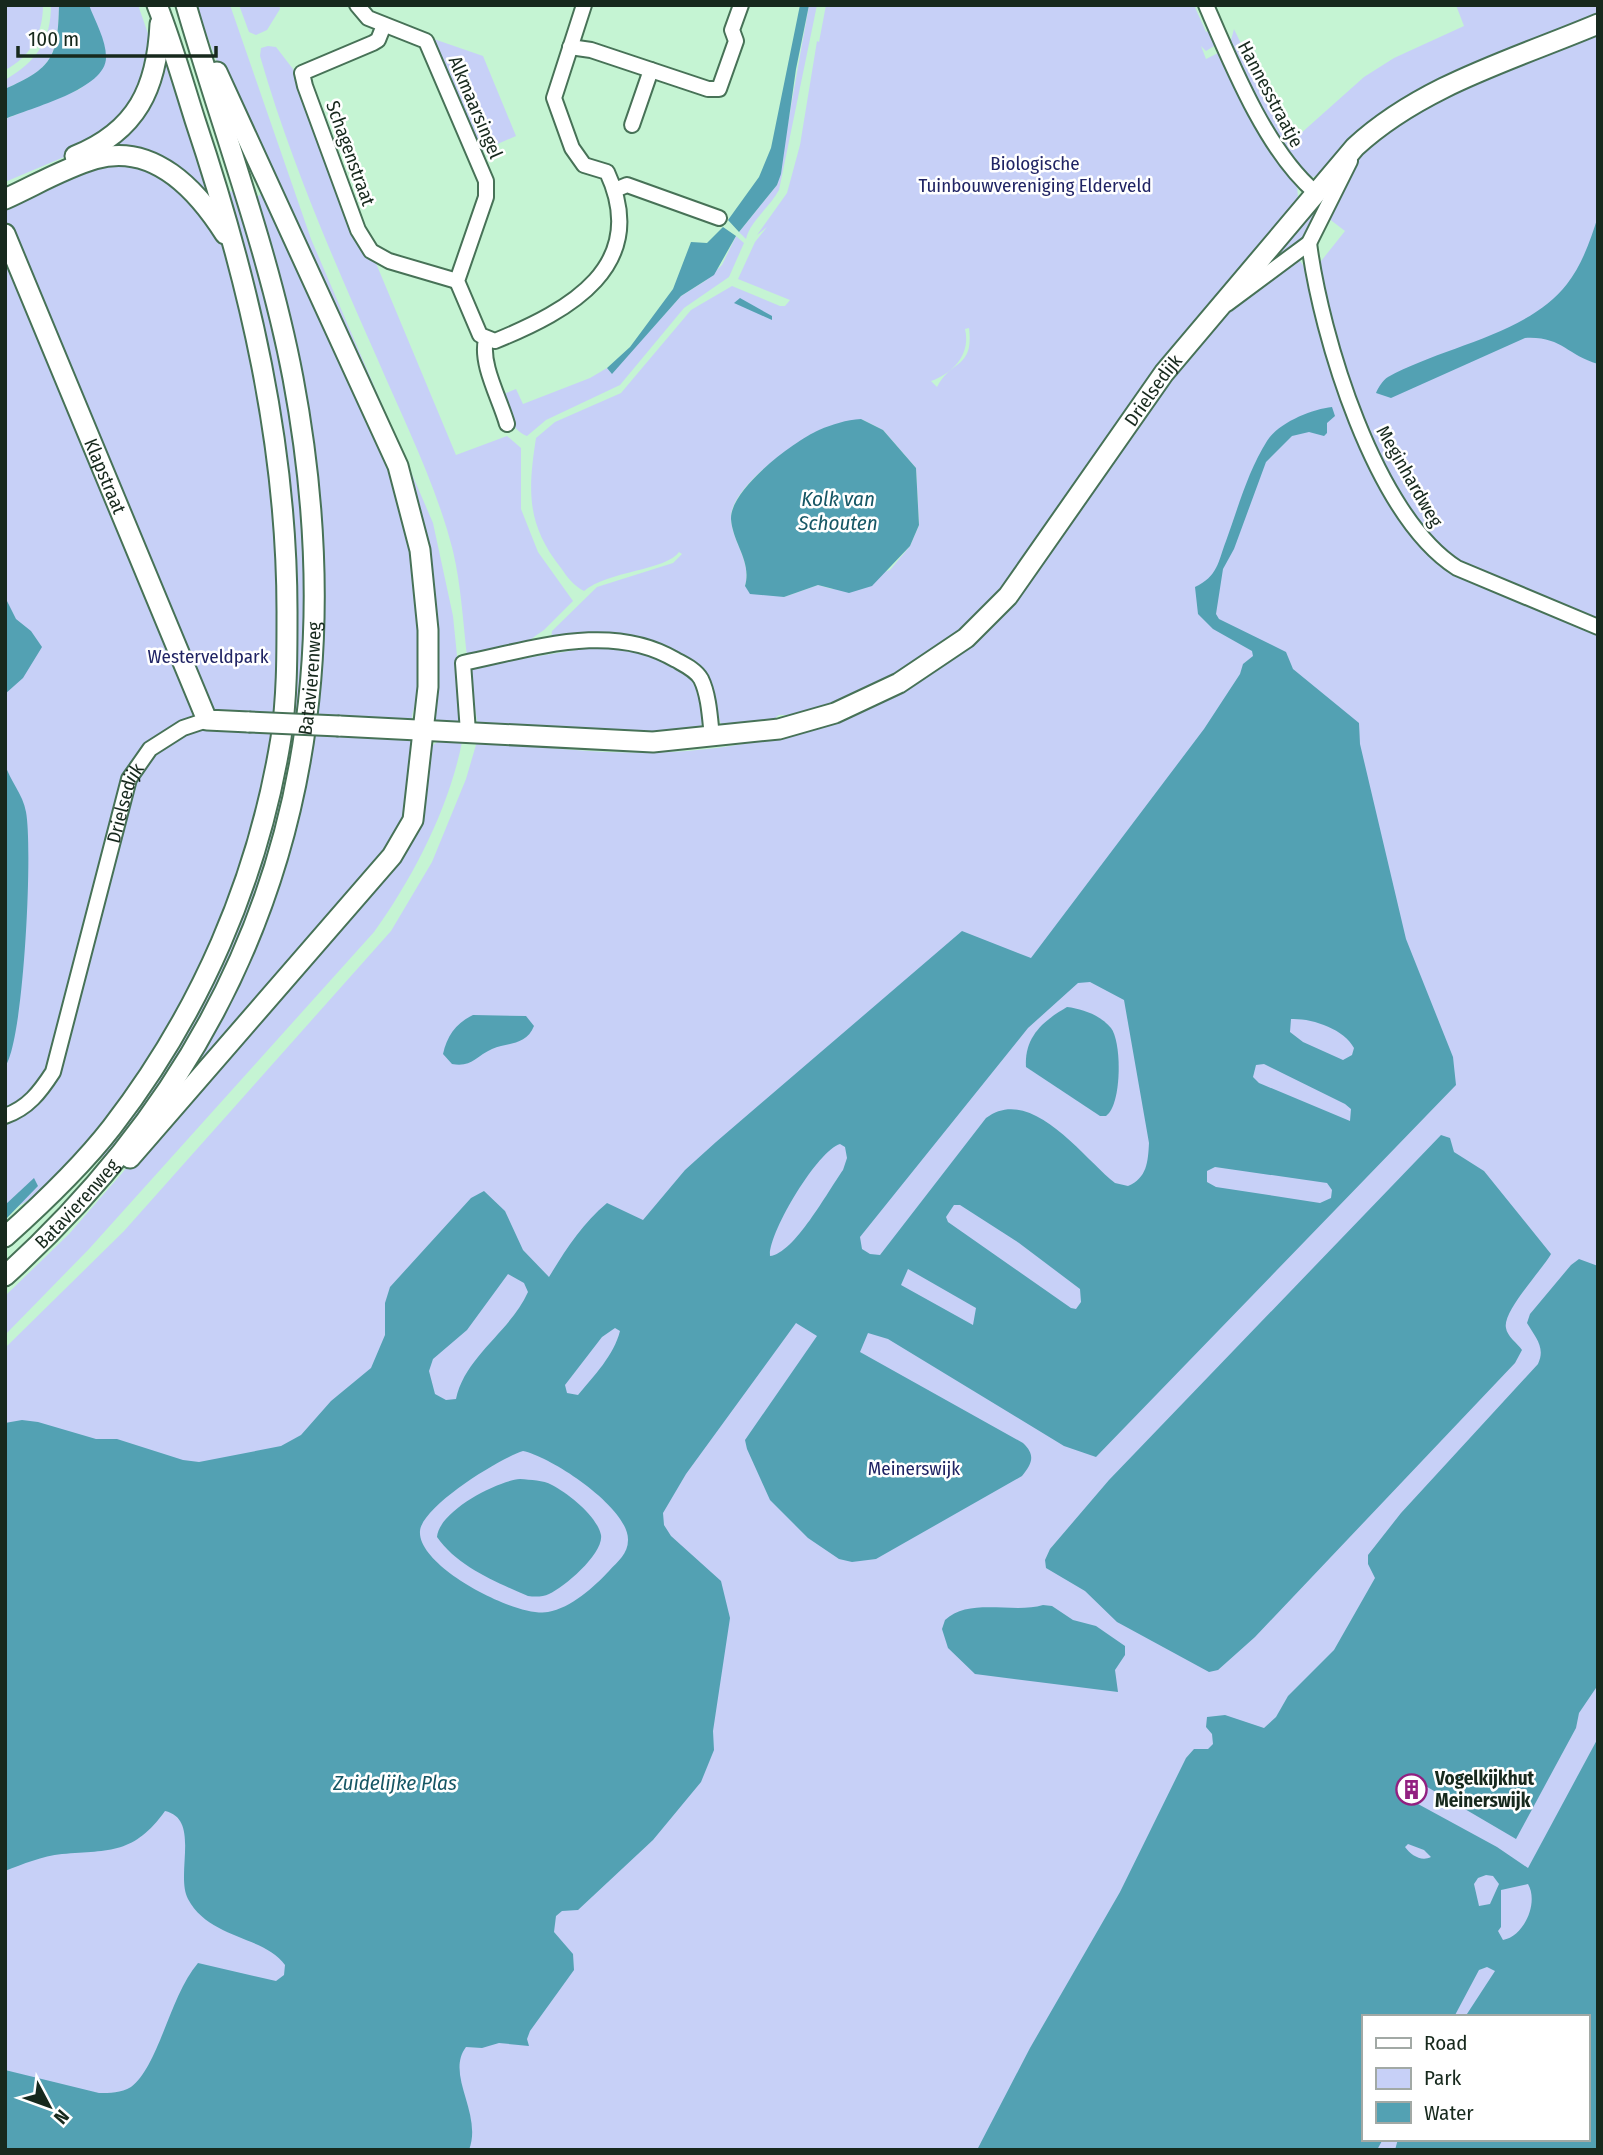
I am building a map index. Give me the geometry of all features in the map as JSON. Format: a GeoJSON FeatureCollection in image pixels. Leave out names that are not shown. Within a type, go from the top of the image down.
{"type":"FeatureCollection","features":[{"type":"Feature","properties":{"kind":"main road","name":"Batavierenweg"},"geometry":{"type":"LineString","coordinates":[[5,1276],[88,1191],[177,1077],[215,1015],[258,919],[285,838],[309,707],[313,579],[308,493],[293,377],[264,256],[186,5]]}},
{"type":"Feature","properties":{"kind":"main road","name":"Batavierenweg"},"geometry":{"type":"LineString","coordinates":[[5,1237],[49,1197],[110,1129],[169,1044],[219,948],[246,881],[267,808],[284,713],[287,589],[284,516],[264,374],[236,250],[159,9]]}},
{"type":"Feature","properties":{"kind":"main road"},"geometry":{"type":"LineString","coordinates":[[5,184],[98,146],[125,124],[145,98],[156,68],[159,9]]}},
{"type":"Feature","properties":{"kind":"main road","name":"Drielsedijk"},"geometry":{"type":"LineString","coordinates":[[207,720],[653,742],[779,729],[835,713],[909,678],[966,638],[1008,596],[1134,414],[1218,308],[1355,147],[1386,120],[1444,88],[1598,24]]}},
{"type":"Feature","properties":{"kind":"main road"},"geometry":{"type":"LineString","coordinates":[[88,1191],[132,1156],[396,850],[407,832],[415,807],[424,731],[428,687],[425,582],[415,526],[401,475],[386,436],[210,56],[197,44]]}},
{"type":"Feature","properties":{"kind":"main road"},"geometry":{"type":"LineString","coordinates":[[5,199],[96,159],[145,160],[164,167],[187,184],[236,250]]}},
{"type":"Feature","properties":{"kind":"main road","name":"Klapstraat"},"geometry":{"type":"LineString","coordinates":[[5,234],[207,720]]}},
{"type":"Feature","properties":{"kind":"street","name":"Alkmaarsingel"},"geometry":{"type":"LineString","coordinates":[[357,5],[368,18],[426,41],[486,181],[486,197],[457,281]]}},
{"type":"Feature","properties":{"kind":"street"},"geometry":{"type":"LineString","coordinates":[[457,281],[480,335],[486,340],[495,341],[543,322],[589,291],[606,266],[618,238],[621,215],[615,190],[607,172],[584,165],[572,148],[554,98],[584,5]]}},
{"type":"Feature","properties":{"kind":"street"},"geometry":{"type":"LineString","coordinates":[[570,47],[591,50],[708,89],[719,89],[737,41],[732,30],[741,5]]}},
{"type":"Feature","properties":{"kind":"street","name":"Hannesstraatje"},"geometry":{"type":"LineString","coordinates":[[1206,5],[1268,133],[1295,175],[1315,192]]}},
{"type":"Feature","properties":{"kind":"street","name":"Schagenstraat"},"geometry":{"type":"LineString","coordinates":[[384,25],[378,40],[373,43],[302,74],[358,230],[371,251],[388,261],[457,281]]}},
{"type":"Feature","properties":{"kind":"street"},"geometry":{"type":"LineString","coordinates":[[632,125],[651,70]]}},
{"type":"Feature","properties":{"kind":"street"},"geometry":{"type":"LineString","coordinates":[[1218,308],[1238,299],[1309,243],[1355,147]]}},
{"type":"Feature","properties":{"kind":"street"},"geometry":{"type":"LineString","coordinates":[[615,190],[627,185],[719,218]]}},
{"type":"Feature","properties":{"kind":"street","name":"Meginhardweg"},"geometry":{"type":"LineString","coordinates":[[1309,243],[1322,318],[1339,376],[1369,450],[1426,542],[1440,557],[1457,568],[1598,627]]}},
{"type":"Feature","properties":{"kind":"street"},"geometry":{"type":"LineString","coordinates":[[486,340],[482,355],[499,393],[507,424]]}},
{"type":"Feature","properties":{"kind":"street"},"geometry":{"type":"LineString","coordinates":[[468,732],[463,663],[578,641],[611,638],[649,647],[692,670],[701,678],[712,737]]}},
{"type":"Feature","properties":{"kind":"street","name":"Drielsedijk"},"geometry":{"type":"LineString","coordinates":[[5,1116],[24,1108],[53,1072],[109,850],[133,770],[150,750],[167,737],[207,720]]}},
{"type":"Feature","properties":{"kind":"green space"},"geometry":{"type":"Polygon","coordinates":[[[5,5],[43,5],[41,25],[34,43],[22,58],[5,70],[5,5]]]}},
{"type":"Feature","properties":{"kind":"green space"},"geometry":{"type":"Polygon","coordinates":[[[51,5],[59,5],[57,37],[49,59],[33,75],[5,89],[5,80],[33,58],[45,40],[51,5]]]}},
{"type":"Feature","properties":{"kind":"green space"},"geometry":{"type":"Polygon","coordinates":[[[89,5],[138,5],[153,48],[134,105],[83,149],[5,182],[5,119],[80,89],[106,56],[89,5]]]}},
{"type":"Feature","properties":{"kind":"green space"},"geometry":{"type":"Polygon","coordinates":[[[195,5],[230,5],[311,239],[433,523],[453,616],[463,715],[461,724],[437,724],[431,717],[422,536],[236,110],[195,5]]]}},
{"type":"Feature","properties":{"kind":"green space"},"geometry":{"type":"Polygon","coordinates":[[[239,5],[279,5],[280,9],[267,30],[256,35],[249,32],[239,5]]]}},
{"type":"Feature","properties":{"kind":"green space"},"geometry":{"type":"Polygon","coordinates":[[[809,5],[817,5],[779,190],[752,226],[746,239],[739,232],[777,185],[809,5]]]}},
{"type":"Feature","properties":{"kind":"green space","name":"Biologische Tuinbouwvereniging Elderveld"},"geometry":{"type":"Polygon","coordinates":[[[826,5],[1194,5],[1206,32],[1210,30],[1219,43],[1206,51],[1201,46],[1206,59],[1220,52],[1283,166],[1297,186],[1298,197],[1011,583],[969,629],[856,699],[796,715],[779,715],[766,725],[722,728],[711,689],[648,641],[612,633],[551,640],[552,631],[597,587],[673,563],[682,554],[679,552],[662,563],[607,579],[584,591],[580,589],[568,578],[541,536],[532,506],[533,457],[536,438],[555,422],[621,393],[691,310],[732,286],[780,306],[785,306],[790,300],[738,279],[755,242],[767,227],[757,235],[787,193],[800,145],[817,41],[819,42],[826,5]],[[969,328],[965,329],[965,346],[959,361],[947,373],[931,381],[937,387],[965,357],[970,341],[969,328]],[[861,419],[819,430],[803,439],[763,470],[740,495],[733,507],[731,519],[746,568],[745,586],[784,597],[818,585],[832,589],[890,570],[910,546],[919,525],[916,468],[883,430],[861,419]]]}},
{"type":"Feature","properties":{"kind":"green space"},"geometry":{"type":"Polygon","coordinates":[[[1456,5],[1598,5],[1598,17],[1441,84],[1317,176],[1311,177],[1290,159],[1229,48],[1234,29],[1266,96],[1299,135],[1364,77],[1394,58],[1464,26],[1456,5]]]}},
{"type":"Feature","properties":{"kind":"green space","name":"Meinerswijk"},"geometry":{"type":"Polygon","coordinates":[[[1598,30],[1598,2150],[5,2150],[5,1348],[124,1231],[391,931],[432,862],[466,779],[478,738],[533,747],[643,753],[745,744],[839,718],[930,672],[975,642],[1131,429],[1228,314],[1269,276],[1300,261],[1310,275],[1345,231],[1328,218],[1364,149],[1419,108],[1598,30]]]}},
{"type":"Feature","properties":{"kind":"green space"},"geometry":{"type":"Polygon","coordinates":[[[428,37],[483,56],[516,136],[477,153],[428,37]]]}},
{"type":"Feature","properties":{"kind":"green space"},"geometry":{"type":"Polygon","coordinates":[[[276,47],[293,69],[333,181],[373,256],[456,455],[507,436],[521,448],[521,509],[538,552],[573,601],[544,630],[518,648],[467,657],[458,577],[438,501],[313,209],[260,56],[261,48],[276,47]]]}},
{"type":"Feature","properties":{"kind":"green space","name":"Westerveldpark"},"geometry":{"type":"Polygon","coordinates":[[[163,48],[205,184],[254,198],[266,192],[387,460],[413,555],[421,634],[416,703],[411,723],[409,776],[401,831],[142,1134],[5,1214],[5,191],[110,145],[163,48]]]}},
{"type":"Feature","properties":{"kind":"green space"},"geometry":{"type":"Polygon","coordinates":[[[1340,173],[1303,240],[1245,289],[1340,173]]]}},
{"type":"Feature","properties":{"kind":"green space"},"geometry":{"type":"Polygon","coordinates":[[[736,236],[744,243],[729,277],[684,308],[620,385],[546,420],[527,436],[517,430],[507,412],[504,394],[516,389],[523,404],[590,378],[607,368],[612,373],[681,296],[705,281],[722,265],[736,236]]]}},
{"type":"Feature","properties":{"kind":"green space"},"geometry":{"type":"Polygon","coordinates":[[[601,646],[657,658],[687,676],[697,689],[702,706],[701,728],[686,736],[478,726],[469,672],[476,666],[601,646]]]}},
{"type":"Feature","properties":{"kind":"green space"},"geometry":{"type":"Polygon","coordinates":[[[457,738],[462,742],[439,817],[416,866],[374,932],[89,1249],[5,1335],[5,1296],[69,1234],[403,850],[428,749],[441,739],[457,738]]]}},
{"type":"Feature","properties":{"kind":"water"},"geometry":{"type":"Polygon","coordinates":[[[59,5],[89,5],[104,44],[106,57],[103,68],[81,88],[5,119],[5,89],[21,82],[42,67],[54,49],[59,5]]]}},
{"type":"Feature","properties":{"kind":"water"},"geometry":{"type":"Polygon","coordinates":[[[800,5],[809,5],[796,69],[781,174],[777,185],[739,232],[728,220],[759,177],[771,148],[800,5]]]}},
{"type":"Feature","properties":{"kind":"water"},"geometry":{"type":"Polygon","coordinates":[[[1598,216],[1598,364],[1548,340],[1525,338],[1391,398],[1376,393],[1388,377],[1409,366],[1507,328],[1550,301],[1577,269],[1598,216]]]}},
{"type":"Feature","properties":{"kind":"water"},"geometry":{"type":"Polygon","coordinates":[[[723,227],[736,236],[714,275],[681,296],[612,374],[607,368],[630,347],[673,289],[691,242],[707,243],[723,227]]]}},
{"type":"Feature","properties":{"kind":"water"},"geometry":{"type":"Polygon","coordinates":[[[740,298],[772,316],[772,320],[734,303],[740,298]]]}},
{"type":"Feature","properties":{"kind":"water","name":"Zuidelijke Plas"},"geometry":{"type":"Polygon","coordinates":[[[1332,407],[1335,416],[1327,423],[1327,433],[1324,436],[1309,432],[1292,436],[1266,462],[1234,549],[1223,569],[1216,614],[1219,619],[1286,652],[1293,669],[1359,723],[1360,744],[1406,939],[1453,1057],[1456,1085],[1096,1457],[1064,1446],[888,1339],[868,1333],[860,1352],[1023,1443],[1031,1456],[1022,1476],[876,1559],[852,1562],[839,1559],[808,1538],[770,1500],[747,1449],[745,1440],[817,1336],[796,1323],[686,1474],[663,1513],[664,1525],[671,1536],[721,1581],[730,1618],[713,1731],[714,1750],[701,1782],[653,1840],[578,1910],[562,1911],[556,1916],[554,1932],[573,1954],[574,1970],[530,2031],[527,2039],[529,2046],[499,2043],[482,2048],[466,2047],[460,2070],[471,2122],[469,2150],[5,2150],[5,2070],[99,2093],[111,2093],[131,2087],[149,2063],[180,1993],[198,1963],[276,1981],[284,1975],[285,1965],[276,1955],[223,1930],[197,1912],[188,1899],[185,1888],[185,1836],[182,1825],[176,1816],[165,1811],[143,1835],[120,1847],[47,1857],[5,1871],[5,1423],[22,1420],[38,1422],[96,1439],[117,1439],[183,1460],[199,1462],[281,1446],[301,1435],[331,1401],[371,1368],[385,1335],[385,1303],[390,1287],[471,1198],[484,1191],[505,1211],[523,1250],[549,1277],[575,1237],[607,1203],[643,1220],[685,1170],[962,931],[1031,958],[1204,729],[1240,674],[1243,664],[1253,656],[1252,651],[1213,629],[1198,614],[1195,587],[1203,583],[1216,568],[1249,477],[1272,434],[1287,423],[1332,407]],[[1090,982],[1078,983],[1028,1028],[860,1237],[862,1249],[870,1254],[880,1255],[986,1118],[1003,1110],[1021,1110],[1055,1128],[1115,1183],[1128,1186],[1143,1174],[1149,1143],[1124,1000],[1090,982]],[[1291,1019],[1290,1032],[1303,1042],[1343,1060],[1352,1055],[1354,1048],[1343,1035],[1327,1026],[1308,1020],[1291,1019]],[[1264,1064],[1256,1065],[1253,1077],[1259,1083],[1350,1121],[1351,1109],[1345,1104],[1264,1064]],[[840,1144],[831,1150],[808,1176],[785,1212],[770,1256],[789,1245],[810,1220],[843,1170],[847,1158],[845,1147],[840,1144]],[[1215,1167],[1207,1171],[1207,1182],[1216,1187],[1320,1203],[1331,1198],[1332,1190],[1327,1183],[1215,1167]],[[954,1205],[946,1217],[948,1222],[1071,1308],[1076,1309],[1081,1302],[1080,1289],[1019,1243],[960,1205],[954,1205]],[[908,1269],[901,1285],[973,1325],[976,1308],[908,1269]],[[508,1274],[467,1330],[433,1359],[429,1371],[435,1394],[446,1400],[456,1399],[469,1370],[520,1306],[528,1292],[524,1283],[508,1274]],[[615,1328],[602,1337],[565,1385],[567,1393],[578,1395],[597,1373],[620,1331],[615,1328]],[[523,1451],[481,1473],[434,1509],[420,1531],[423,1545],[434,1560],[471,1587],[514,1607],[533,1612],[557,1610],[582,1596],[624,1553],[628,1540],[625,1527],[616,1513],[587,1486],[552,1463],[523,1451]]]}},
{"type":"Feature","properties":{"kind":"water","name":"Kolk van Schouten"},"geometry":{"type":"Polygon","coordinates":[[[861,419],[883,430],[916,468],[919,525],[910,546],[872,586],[849,593],[818,585],[784,597],[750,594],[745,586],[746,568],[731,519],[733,507],[741,494],[765,467],[795,444],[834,424],[861,419]]]}},
{"type":"Feature","properties":{"kind":"water"},"geometry":{"type":"Polygon","coordinates":[[[5,597],[16,619],[31,631],[42,647],[23,678],[5,694],[5,597]]]}},
{"type":"Feature","properties":{"kind":"water"},"geometry":{"type":"Polygon","coordinates":[[[5,764],[26,812],[28,864],[22,985],[12,1050],[5,1067],[5,764]]]}},
{"type":"Feature","properties":{"kind":"water"},"geometry":{"type":"Polygon","coordinates":[[[1067,1007],[1096,1016],[1107,1023],[1115,1035],[1118,1087],[1111,1110],[1106,1116],[1100,1116],[1026,1067],[1028,1047],[1037,1031],[1067,1007]]]}},
{"type":"Feature","properties":{"kind":"water"},"geometry":{"type":"Polygon","coordinates":[[[473,1015],[526,1016],[534,1026],[521,1040],[492,1049],[469,1063],[452,1064],[443,1054],[447,1041],[457,1026],[473,1015]]]}},
{"type":"Feature","properties":{"kind":"water"},"geometry":{"type":"Polygon","coordinates":[[[1441,1135],[1450,1138],[1454,1152],[1484,1171],[1551,1254],[1516,1302],[1506,1321],[1508,1334],[1522,1350],[1515,1363],[1255,1637],[1218,1670],[1209,1672],[1117,1622],[1085,1591],[1046,1568],[1045,1560],[1050,1549],[1109,1480],[1441,1135]]]}},
{"type":"Feature","properties":{"kind":"water"},"geometry":{"type":"Polygon","coordinates":[[[34,1178],[38,1186],[5,1220],[5,1205],[34,1178]]]}},
{"type":"Feature","properties":{"kind":"water"},"geometry":{"type":"Polygon","coordinates":[[[1579,1259],[1598,1266],[1598,1685],[1579,1713],[1576,1728],[1516,1839],[1417,1781],[1404,1785],[1407,1798],[1497,1847],[1528,1868],[1598,1738],[1598,2150],[1395,2150],[1397,2141],[1589,2141],[1589,2015],[1466,2015],[1495,1971],[1487,1967],[1479,1970],[1455,2015],[1362,2015],[1362,2141],[1382,2141],[1377,2150],[977,2150],[1030,2048],[1120,1892],[1186,1758],[1194,1749],[1208,1749],[1213,1744],[1212,1734],[1206,1727],[1207,1717],[1225,1715],[1264,1728],[1276,1717],[1288,1696],[1334,1650],[1375,1578],[1368,1564],[1368,1555],[1401,1513],[1538,1364],[1541,1352],[1527,1323],[1530,1314],[1579,1259]],[[1408,1844],[1405,1847],[1417,1857],[1431,1857],[1424,1850],[1408,1844]],[[1493,1876],[1478,1878],[1474,1884],[1479,1906],[1490,1904],[1499,1884],[1493,1876]],[[1528,1884],[1501,1890],[1501,1927],[1498,1931],[1503,1940],[1517,1932],[1528,1918],[1532,1900],[1528,1884]]]}},
{"type":"Feature","properties":{"kind":"water"},"geometry":{"type":"Polygon","coordinates":[[[520,1479],[545,1482],[566,1494],[594,1520],[601,1535],[596,1551],[582,1569],[544,1596],[528,1596],[478,1572],[456,1557],[437,1537],[440,1527],[458,1508],[484,1491],[520,1479]]]}},
{"type":"Feature","properties":{"kind":"water"},"geometry":{"type":"Polygon","coordinates":[[[1052,1606],[1073,1620],[1096,1626],[1125,1646],[1125,1655],[1115,1670],[1118,1692],[975,1674],[948,1648],[942,1629],[945,1620],[955,1613],[966,1609],[1052,1606]]]}},
{"type":"Feature","properties":{"kind":"place","name":"Vogelkijkhut Meinerswijk"},"geometry":{"type":"Point","coordinates":[1412,1789]}}]}
